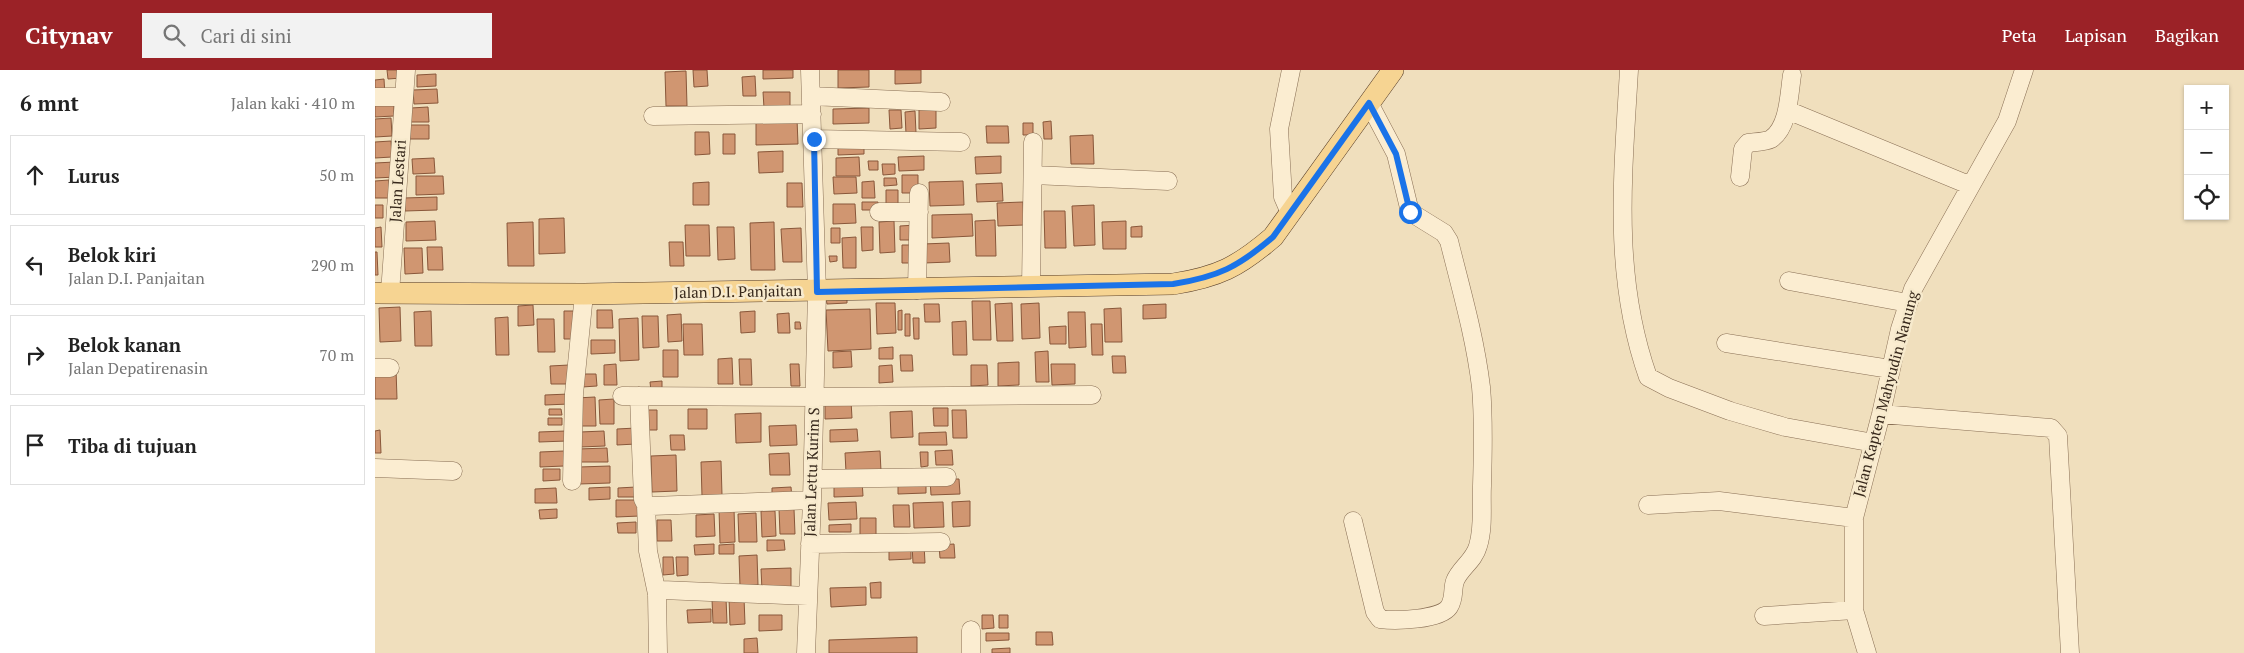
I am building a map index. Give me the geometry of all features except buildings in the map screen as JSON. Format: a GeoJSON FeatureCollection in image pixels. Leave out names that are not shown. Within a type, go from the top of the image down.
{"type":"FeatureCollection","features":[{"type":"Feature","properties":{"kind":"main road","name":"Jalan D.I. Panjaitan"},"geometry":{"type":"LineString","coordinates":[[383,293],[817,292],[1173,284],[1204,280],[1252,255],[1273,237],[1393,70]]}},
{"type":"Feature","properties":{"kind":"street","name":"Jalan Lestari"},"geometry":{"type":"LineString","coordinates":[[383,293],[406,70]]}},
{"type":"Feature","properties":{"kind":"street","name":"Jalan Lettu Kurim S"},"geometry":{"type":"LineString","coordinates":[[806,653],[813,480],[817,292],[814,139],[810,70]]}},
{"type":"Feature","properties":{"kind":"street"},"geometry":{"type":"LineString","coordinates":[[1290,213],[1283,197],[1279,129],[1291,70]]}},
{"type":"Feature","properties":{"kind":"street"},"geometry":{"type":"LineString","coordinates":[[1629,70],[1621,207],[1622,253],[1631,320],[1648,377],[1669,388],[1730,411],[1785,427],[1873,442]]}},
{"type":"Feature","properties":{"kind":"street","name":"Jalan Kapten Mahyudin Nanung"},"geometry":{"type":"LineString","coordinates":[[1867,653],[1854,610],[1854,518],[1908,303],[1913,289],[1969,185],[2007,121],[2024,70]]}},
{"type":"Feature","properties":{"kind":"street"},"geometry":{"type":"LineString","coordinates":[[1740,177],[1743,149],[1748,143],[1770,140],[1778,132],[1787,110],[1792,75]]}},
{"type":"Feature","properties":{"kind":"street"},"geometry":{"type":"LineString","coordinates":[[375,97],[404,97]]}},
{"type":"Feature","properties":{"kind":"street"},"geometry":{"type":"LineString","coordinates":[[653,116],[811,105],[941,102]]}},
{"type":"Feature","properties":{"kind":"street"},"geometry":{"type":"LineString","coordinates":[[1353,521],[1375,612],[1380,619],[1394,620],[1431,615],[1443,612],[1449,608],[1453,597],[1455,581],[1473,558],[1481,537],[1481,388],[1475,344],[1449,241],[1444,233],[1410,212],[1396,154],[1369,103]]}},
{"type":"Feature","properties":{"kind":"street"},"geometry":{"type":"LineString","coordinates":[[1787,110],[1969,185]]}},
{"type":"Feature","properties":{"kind":"street"},"geometry":{"type":"LineString","coordinates":[[814,139],[961,142]]}},
{"type":"Feature","properties":{"kind":"street"},"geometry":{"type":"LineString","coordinates":[[1031,287],[1033,142]]}},
{"type":"Feature","properties":{"kind":"street"},"geometry":{"type":"LineString","coordinates":[[1033,175],[1168,181]]}},
{"type":"Feature","properties":{"kind":"street"},"geometry":{"type":"LineString","coordinates":[[917,290],[919,192]]}},
{"type":"Feature","properties":{"kind":"street"},"geometry":{"type":"LineString","coordinates":[[879,212],[919,212]]}},
{"type":"Feature","properties":{"kind":"street"},"geometry":{"type":"LineString","coordinates":[[1789,281],[1908,303]]}},
{"type":"Feature","properties":{"kind":"street"},"geometry":{"type":"LineString","coordinates":[[572,481],[574,394],[584,294]]}},
{"type":"Feature","properties":{"kind":"street"},"geometry":{"type":"LineString","coordinates":[[1726,343],[1891,369]]}},
{"type":"Feature","properties":{"kind":"street"},"geometry":{"type":"LineString","coordinates":[[622,396],[1092,395]]}},
{"type":"Feature","properties":{"kind":"street"},"geometry":{"type":"LineString","coordinates":[[639,396],[643,499],[648,550],[657,594],[658,653]]}},
{"type":"Feature","properties":{"kind":"street"},"geometry":{"type":"LineString","coordinates":[[1881,414],[2051,428],[2054,431],[2057,436],[2070,653]]}},
{"type":"Feature","properties":{"kind":"street"},"geometry":{"type":"LineString","coordinates":[[375,468],[453,471]]}},
{"type":"Feature","properties":{"kind":"street"},"geometry":{"type":"LineString","coordinates":[[813,480],[947,477]]}},
{"type":"Feature","properties":{"kind":"street"},"geometry":{"type":"LineString","coordinates":[[645,505],[812,500]]}},
{"type":"Feature","properties":{"kind":"street"},"geometry":{"type":"LineString","coordinates":[[1648,505],[1719,501],[1854,518]]}},
{"type":"Feature","properties":{"kind":"street"},"geometry":{"type":"LineString","coordinates":[[810,544],[941,542]]}},
{"type":"Feature","properties":{"kind":"street"},"geometry":{"type":"LineString","coordinates":[[657,594],[662,590],[808,596]]}},
{"type":"Feature","properties":{"kind":"street"},"geometry":{"type":"LineString","coordinates":[[1764,616],[1854,610]]}},
{"type":"Feature","properties":{"kind":"street"},"geometry":{"type":"LineString","coordinates":[[971,630],[971,653]]}},
{"type":"Feature","properties":{"kind":"route"},"geometry":{"type":"LineString","coordinates":[[814,139],[817,292],[1173,284],[1204,280],[1252,255],[1273,237],[1369,103],[1396,154],[1410,212]]}}]}
